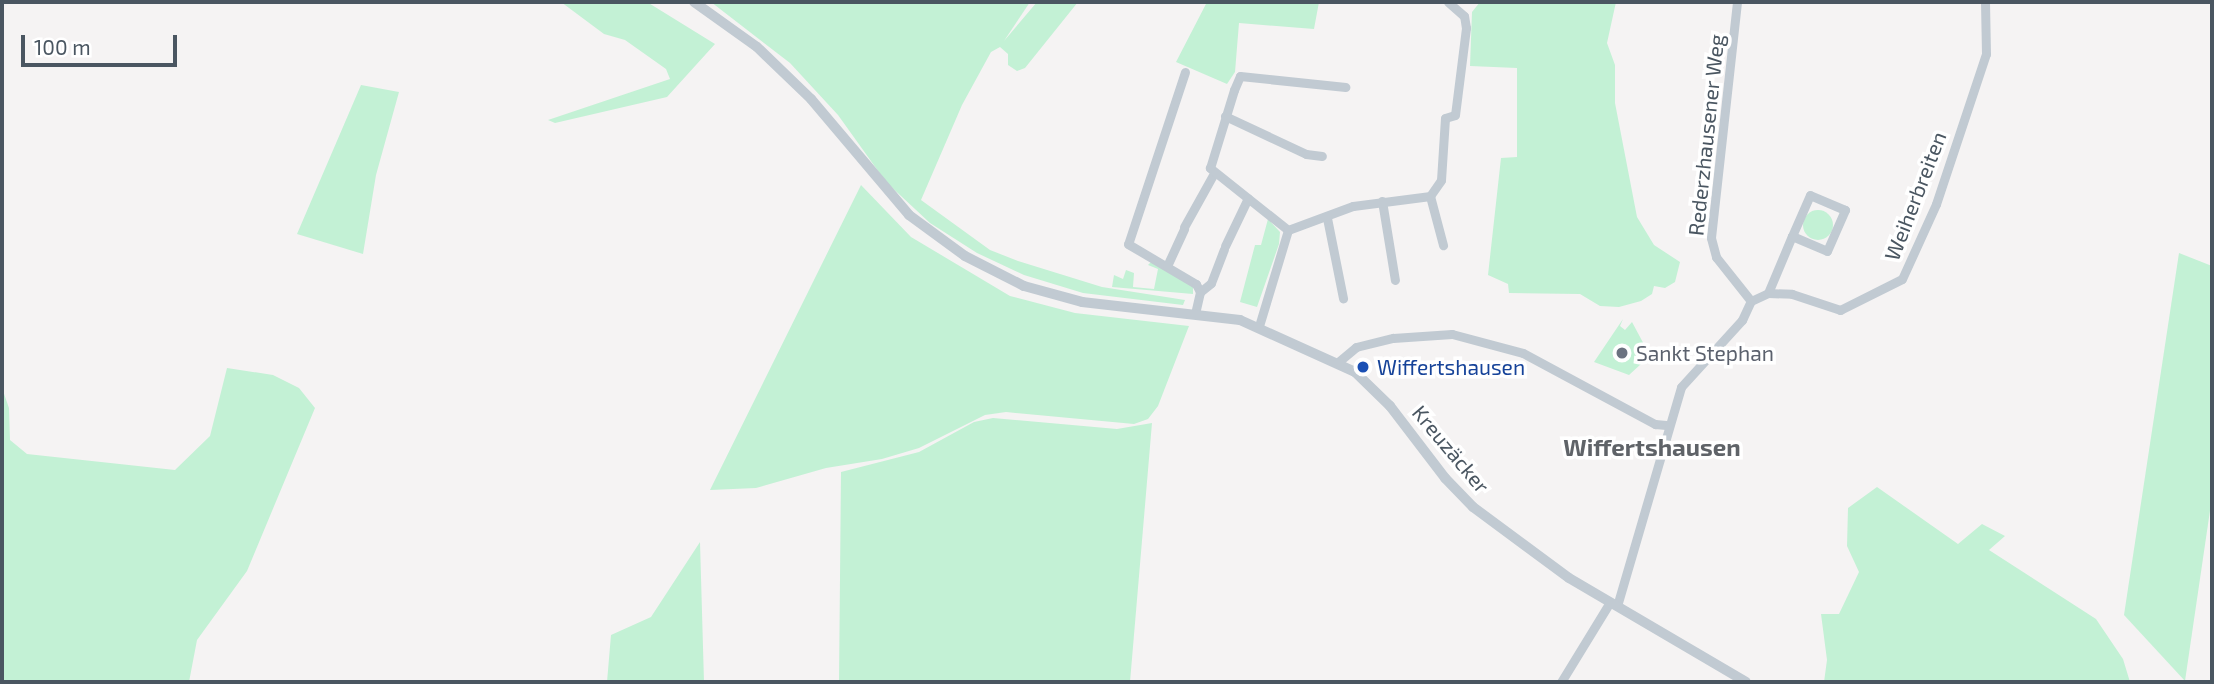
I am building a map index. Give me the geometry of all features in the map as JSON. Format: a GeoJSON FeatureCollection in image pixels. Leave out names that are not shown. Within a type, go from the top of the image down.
{"type":"FeatureCollection","features":[{"type":"Feature","properties":{"kind":"street","name":"Kreuzäcker"},"geometry":{"type":"LineString","coordinates":[[694,2],[758,47],[811,99],[891,197],[932,234],[1024,286],[1082,302],[1195,313],[1259,326],[1355,372],[1390,406],[1445,478],[1473,507],[1529,551],[1746,682]]}},
{"type":"Feature","properties":{"kind":"street"},"geometry":{"type":"LineString","coordinates":[[1288,230],[1327,218],[1353,206],[1382,201],[1396,203],[1430,196],[1441,180],[1445,118],[1455,115],[1466,28],[1464,16],[1448,2]]}},
{"type":"Feature","properties":{"kind":"street","name":"Rederzhausener Weg"},"geometry":{"type":"LineString","coordinates":[[1737,2],[1711,238],[1716,257],[1751,301]]}},
{"type":"Feature","properties":{"kind":"street","name":"Weiherbreiten"},"geometry":{"type":"LineString","coordinates":[[1768,293],[1792,295],[1840,310],[1902,279],[1936,205],[1986,54],[1985,2]]}},
{"type":"Feature","properties":{"kind":"street"},"geometry":{"type":"LineString","coordinates":[[1185,72],[1128,244],[1188,277],[1200,292]]}},
{"type":"Feature","properties":{"kind":"street"},"geometry":{"type":"LineString","coordinates":[[1288,230],[1214,173],[1210,162],[1240,76],[1345,87]]}},
{"type":"Feature","properties":{"kind":"street"},"geometry":{"type":"LineString","coordinates":[[1225,116],[1306,154],[1322,156]]}},
{"type":"Feature","properties":{"kind":"street"},"geometry":{"type":"LineString","coordinates":[[1167,266],[1214,173]]}},
{"type":"Feature","properties":{"kind":"street"},"geometry":{"type":"LineString","coordinates":[[1561,682],[1614,604],[1660,471],[1666,425],[1688,376],[1742,320],[1751,301],[1768,293],[1792,236],[1810,195],[1845,210],[1827,251],[1792,236]]}},
{"type":"Feature","properties":{"kind":"street"},"geometry":{"type":"LineString","coordinates":[[1430,196],[1443,245]]}},
{"type":"Feature","properties":{"kind":"street"},"geometry":{"type":"LineString","coordinates":[[1195,313],[1200,292],[1211,283],[1248,198]]}},
{"type":"Feature","properties":{"kind":"street"},"geometry":{"type":"LineString","coordinates":[[1382,201],[1395,280]]}},
{"type":"Feature","properties":{"kind":"street"},"geometry":{"type":"LineString","coordinates":[[1327,218],[1343,298]]}},
{"type":"Feature","properties":{"kind":"street"},"geometry":{"type":"LineString","coordinates":[[1259,326],[1288,230]]}},
{"type":"Feature","properties":{"kind":"street"},"geometry":{"type":"LineString","coordinates":[[1337,363],[1356,347],[1393,338],[1452,334],[1523,353],[1655,424],[1666,425]]}},
{"type":"Feature","properties":{"kind":"green space"},"geometry":{"type":"Polygon","coordinates":[[[561,2],[647,2],[715,44],[667,97],[555,123],[548,120],[670,79],[666,69],[625,40],[604,34],[561,2]]]}},
{"type":"Feature","properties":{"kind":"green space"},"geometry":{"type":"Polygon","coordinates":[[[711,2],[1030,2],[1004,41],[1037,2],[1078,2],[1025,68],[1017,71],[1008,65],[1008,54],[1000,47],[991,52],[962,105],[921,200],[990,250],[1102,287],[1185,300],[1183,305],[1083,293],[1024,275],[977,253],[930,223],[886,182],[838,115],[790,63],[711,2]]]}},
{"type":"Feature","properties":{"kind":"green space"},"geometry":{"type":"Polygon","coordinates":[[[1207,2],[1319,2],[1314,29],[1239,23],[1235,72],[1227,84],[1176,62],[1207,2]]]}},
{"type":"Feature","properties":{"kind":"green space"},"geometry":{"type":"Polygon","coordinates":[[[1480,2],[1616,2],[1607,43],[1615,65],[1615,103],[1637,217],[1654,245],[1680,262],[1675,282],[1665,288],[1654,286],[1652,294],[1641,301],[1619,307],[1600,306],[1580,294],[1509,293],[1508,284],[1488,275],[1501,158],[1517,157],[1517,68],[1470,66],[1472,12],[1480,2]]]}},
{"type":"Feature","properties":{"kind":"green space"},"geometry":{"type":"Polygon","coordinates":[[[361,85],[399,92],[376,175],[363,254],[297,234],[361,85]]]}},
{"type":"Feature","properties":{"kind":"green space"},"geometry":{"type":"Polygon","coordinates":[[[861,185],[911,237],[1010,296],[1075,313],[1189,326],[1158,406],[1148,419],[1134,424],[1006,412],[985,415],[919,448],[882,459],[826,468],[756,488],[710,490],[861,185]]]}},
{"type":"Feature","properties":{"kind":"green space"},"geometry":{"type":"Polygon","coordinates":[[[1818,210],[1829,214],[1833,225],[1829,236],[1818,240],[1807,236],[1803,225],[1807,214],[1818,210]]]}},
{"type":"Feature","properties":{"kind":"green space"},"geometry":{"type":"Polygon","coordinates":[[[1268,219],[1280,232],[1279,244],[1257,307],[1240,302],[1255,245],[1261,245],[1268,219]]]}},
{"type":"Feature","properties":{"kind":"green space"},"geometry":{"type":"Polygon","coordinates":[[[2179,253],[2212,266],[2212,497],[2185,681],[2124,615],[2179,253]]]}},
{"type":"Feature","properties":{"kind":"green space"},"geometry":{"type":"Polygon","coordinates":[[[1152,261],[1193,287],[1193,294],[1112,287],[1114,275],[1123,279],[1126,270],[1134,273],[1133,287],[1154,289],[1158,269],[1148,265],[1152,261]]]}},
{"type":"Feature","properties":{"kind":"green space"},"geometry":{"type":"Polygon","coordinates":[[[1623,319],[1620,326],[1625,330],[1632,322],[1647,350],[1641,364],[1629,375],[1594,362],[1623,319]]]}},
{"type":"Feature","properties":{"kind":"green space"},"geometry":{"type":"Polygon","coordinates":[[[227,368],[273,375],[299,388],[315,408],[247,571],[197,640],[189,682],[2,682],[2,388],[9,408],[10,440],[27,454],[175,470],[210,436],[227,368]]]}},
{"type":"Feature","properties":{"kind":"green space"},"geometry":{"type":"Polygon","coordinates":[[[993,418],[1117,429],[1152,423],[1130,682],[839,682],[841,472],[919,452],[974,422],[993,418]]]}},
{"type":"Feature","properties":{"kind":"green space"},"geometry":{"type":"Polygon","coordinates":[[[1877,487],[1958,544],[1982,524],[2005,536],[1989,550],[2096,619],[2123,659],[2130,682],[1824,682],[1827,660],[1821,614],[1839,614],[1859,572],[1847,546],[1848,508],[1877,487]]]}},
{"type":"Feature","properties":{"kind":"green space"},"geometry":{"type":"Polygon","coordinates":[[[700,542],[704,682],[607,682],[611,635],[651,617],[700,542]]]}},
{"type":"Feature","properties":{"kind":"place","name":"Sankt Stephan"},"geometry":{"type":"Point","coordinates":[1622,353]}},
{"type":"Feature","properties":{"kind":"place","name":"Wiffertshausen"},"geometry":{"type":"Point","coordinates":[1363,367]}},
{"type":"Feature","properties":{"kind":"district","name":"Wiffertshausen"},"geometry":{"type":"Point","coordinates":[1652,447]}}]}
